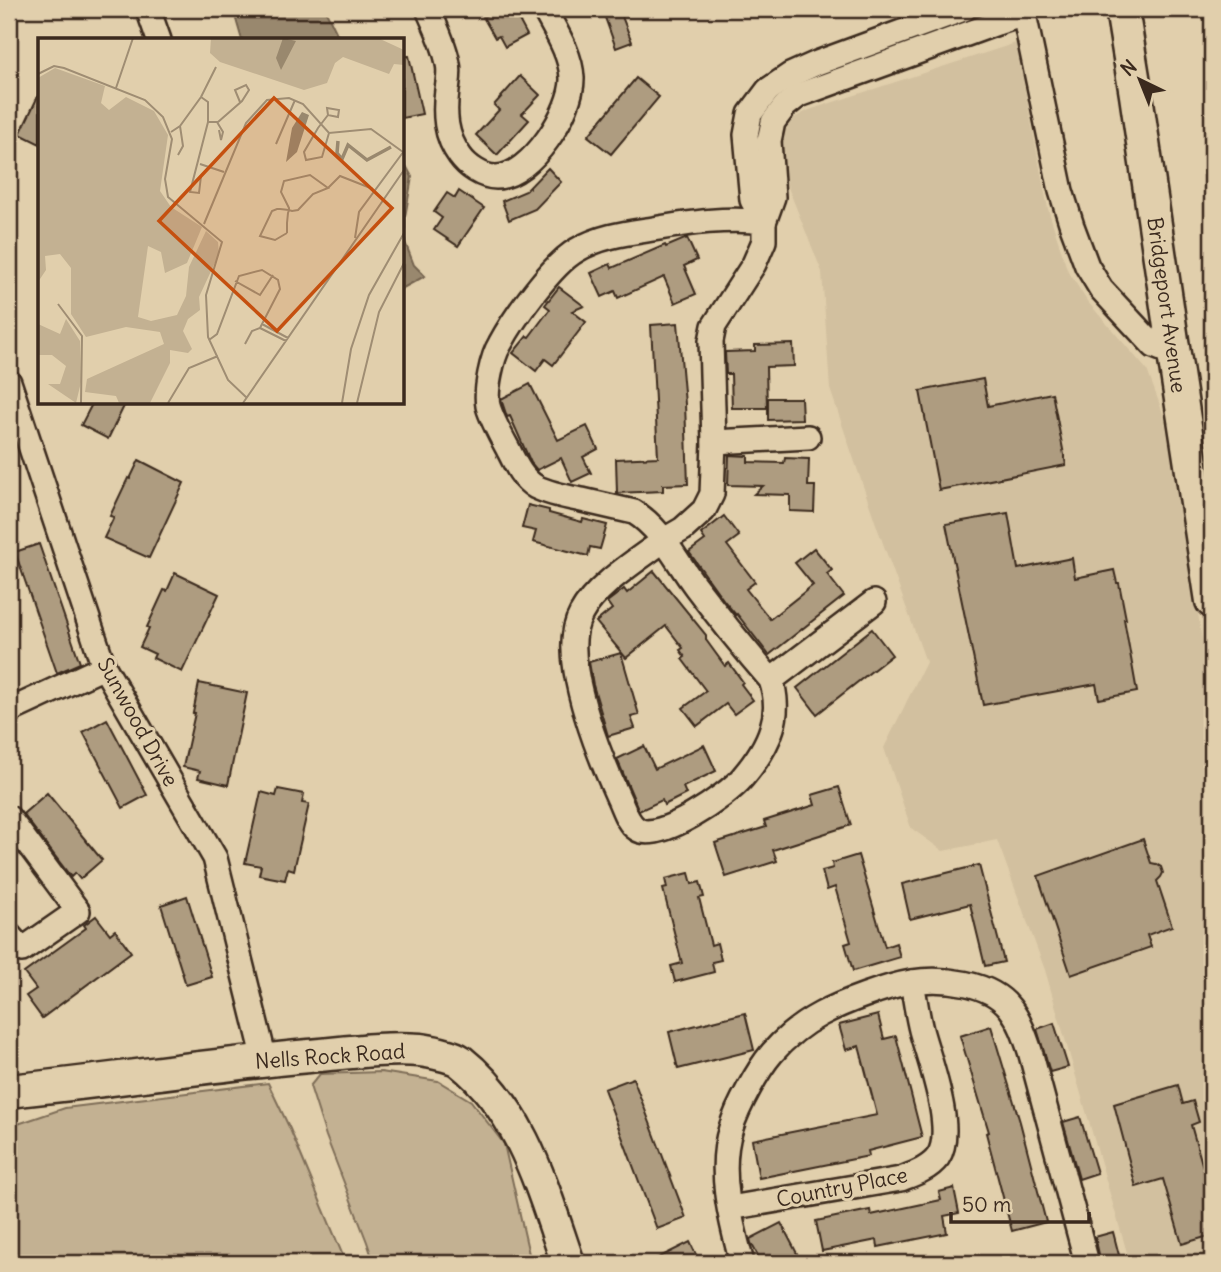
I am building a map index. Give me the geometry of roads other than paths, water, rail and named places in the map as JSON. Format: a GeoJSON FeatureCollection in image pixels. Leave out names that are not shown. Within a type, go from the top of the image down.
{"type":"FeatureCollection","features":[{"type":"Feature","properties":{"kind":"main road","name":"Bridgeport Avenue"},"geometry":{"type":"LineString","coordinates":[[1122,9],[1212,601]]}},
{"type":"Feature","properties":{"kind":"main road","name":"Nells Rock Road"},"geometry":{"type":"LineString","coordinates":[[9,1091],[265,1060],[373,1051],[421,1050],[457,1059],[485,1084],[508,1114],[534,1164],[568,1263]]}},
{"type":"Feature","properties":{"kind":"street"},"geometry":{"type":"LineString","coordinates":[[148,9],[158,38]]}},
{"type":"Feature","properties":{"kind":"street"},"geometry":{"type":"LineString","coordinates":[[428,9],[449,66],[445,104],[450,142],[469,166],[480,173],[497,177],[512,172],[529,161],[566,109],[570,96],[571,69],[544,9]]}},
{"type":"Feature","properties":{"kind":"street"},"geometry":{"type":"LineString","coordinates":[[794,85],[817,63],[964,9]]}},
{"type":"Feature","properties":{"kind":"street"},"geometry":{"type":"LineString","coordinates":[[764,222],[745,219],[692,223],[624,234],[596,241],[575,251],[556,267],[524,306],[498,346],[491,370],[488,405],[501,436],[527,480],[554,494],[634,512],[645,519],[656,529],[664,540],[678,562],[723,623],[771,680],[775,691],[772,728],[762,749],[741,779],[693,815],[667,829],[649,834],[637,829],[627,817],[601,760],[576,672],[574,640],[579,616],[590,598],[664,540],[683,529],[704,510],[712,494],[713,326],[754,264],[764,241],[764,222],[752,200],[746,135],[750,114],[768,90],[794,85],[997,23],[1024,11],[1061,191],[1087,266],[1101,289],[1154,346],[1174,354]]}},
{"type":"Feature","properties":{"kind":"street","name":"Sunwood Drive"},"geometry":{"type":"LineString","coordinates":[[9,383],[104,667],[215,858],[265,1060]]}},
{"type":"Feature","properties":{"kind":"street"},"geometry":{"type":"LineString","coordinates":[[714,442],[808,437]]}},
{"type":"Feature","properties":{"kind":"street"},"geometry":{"type":"LineString","coordinates":[[771,680],[874,602]]}},
{"type":"Feature","properties":{"kind":"street"},"geometry":{"type":"LineString","coordinates":[[9,711],[104,667]]}},
{"type":"Feature","properties":{"kind":"street"},"geometry":{"type":"LineString","coordinates":[[9,818],[78,911],[22,950],[9,935]]}},
{"type":"Feature","properties":{"kind":"street"},"geometry":{"type":"LineString","coordinates":[[742,1263],[733,1228],[724,1164],[731,1128],[748,1091],[771,1054],[821,1013],[866,995],[912,982],[959,982],[977,986],[1009,1006],[1020,1024],[1030,1051],[1087,1263]]}},
{"type":"Feature","properties":{"kind":"street","name":"Country Place"},"geometry":{"type":"LineString","coordinates":[[730,1208],[901,1179],[920,1172],[937,1158],[943,1146],[945,1132],[912,982]]}}]}
